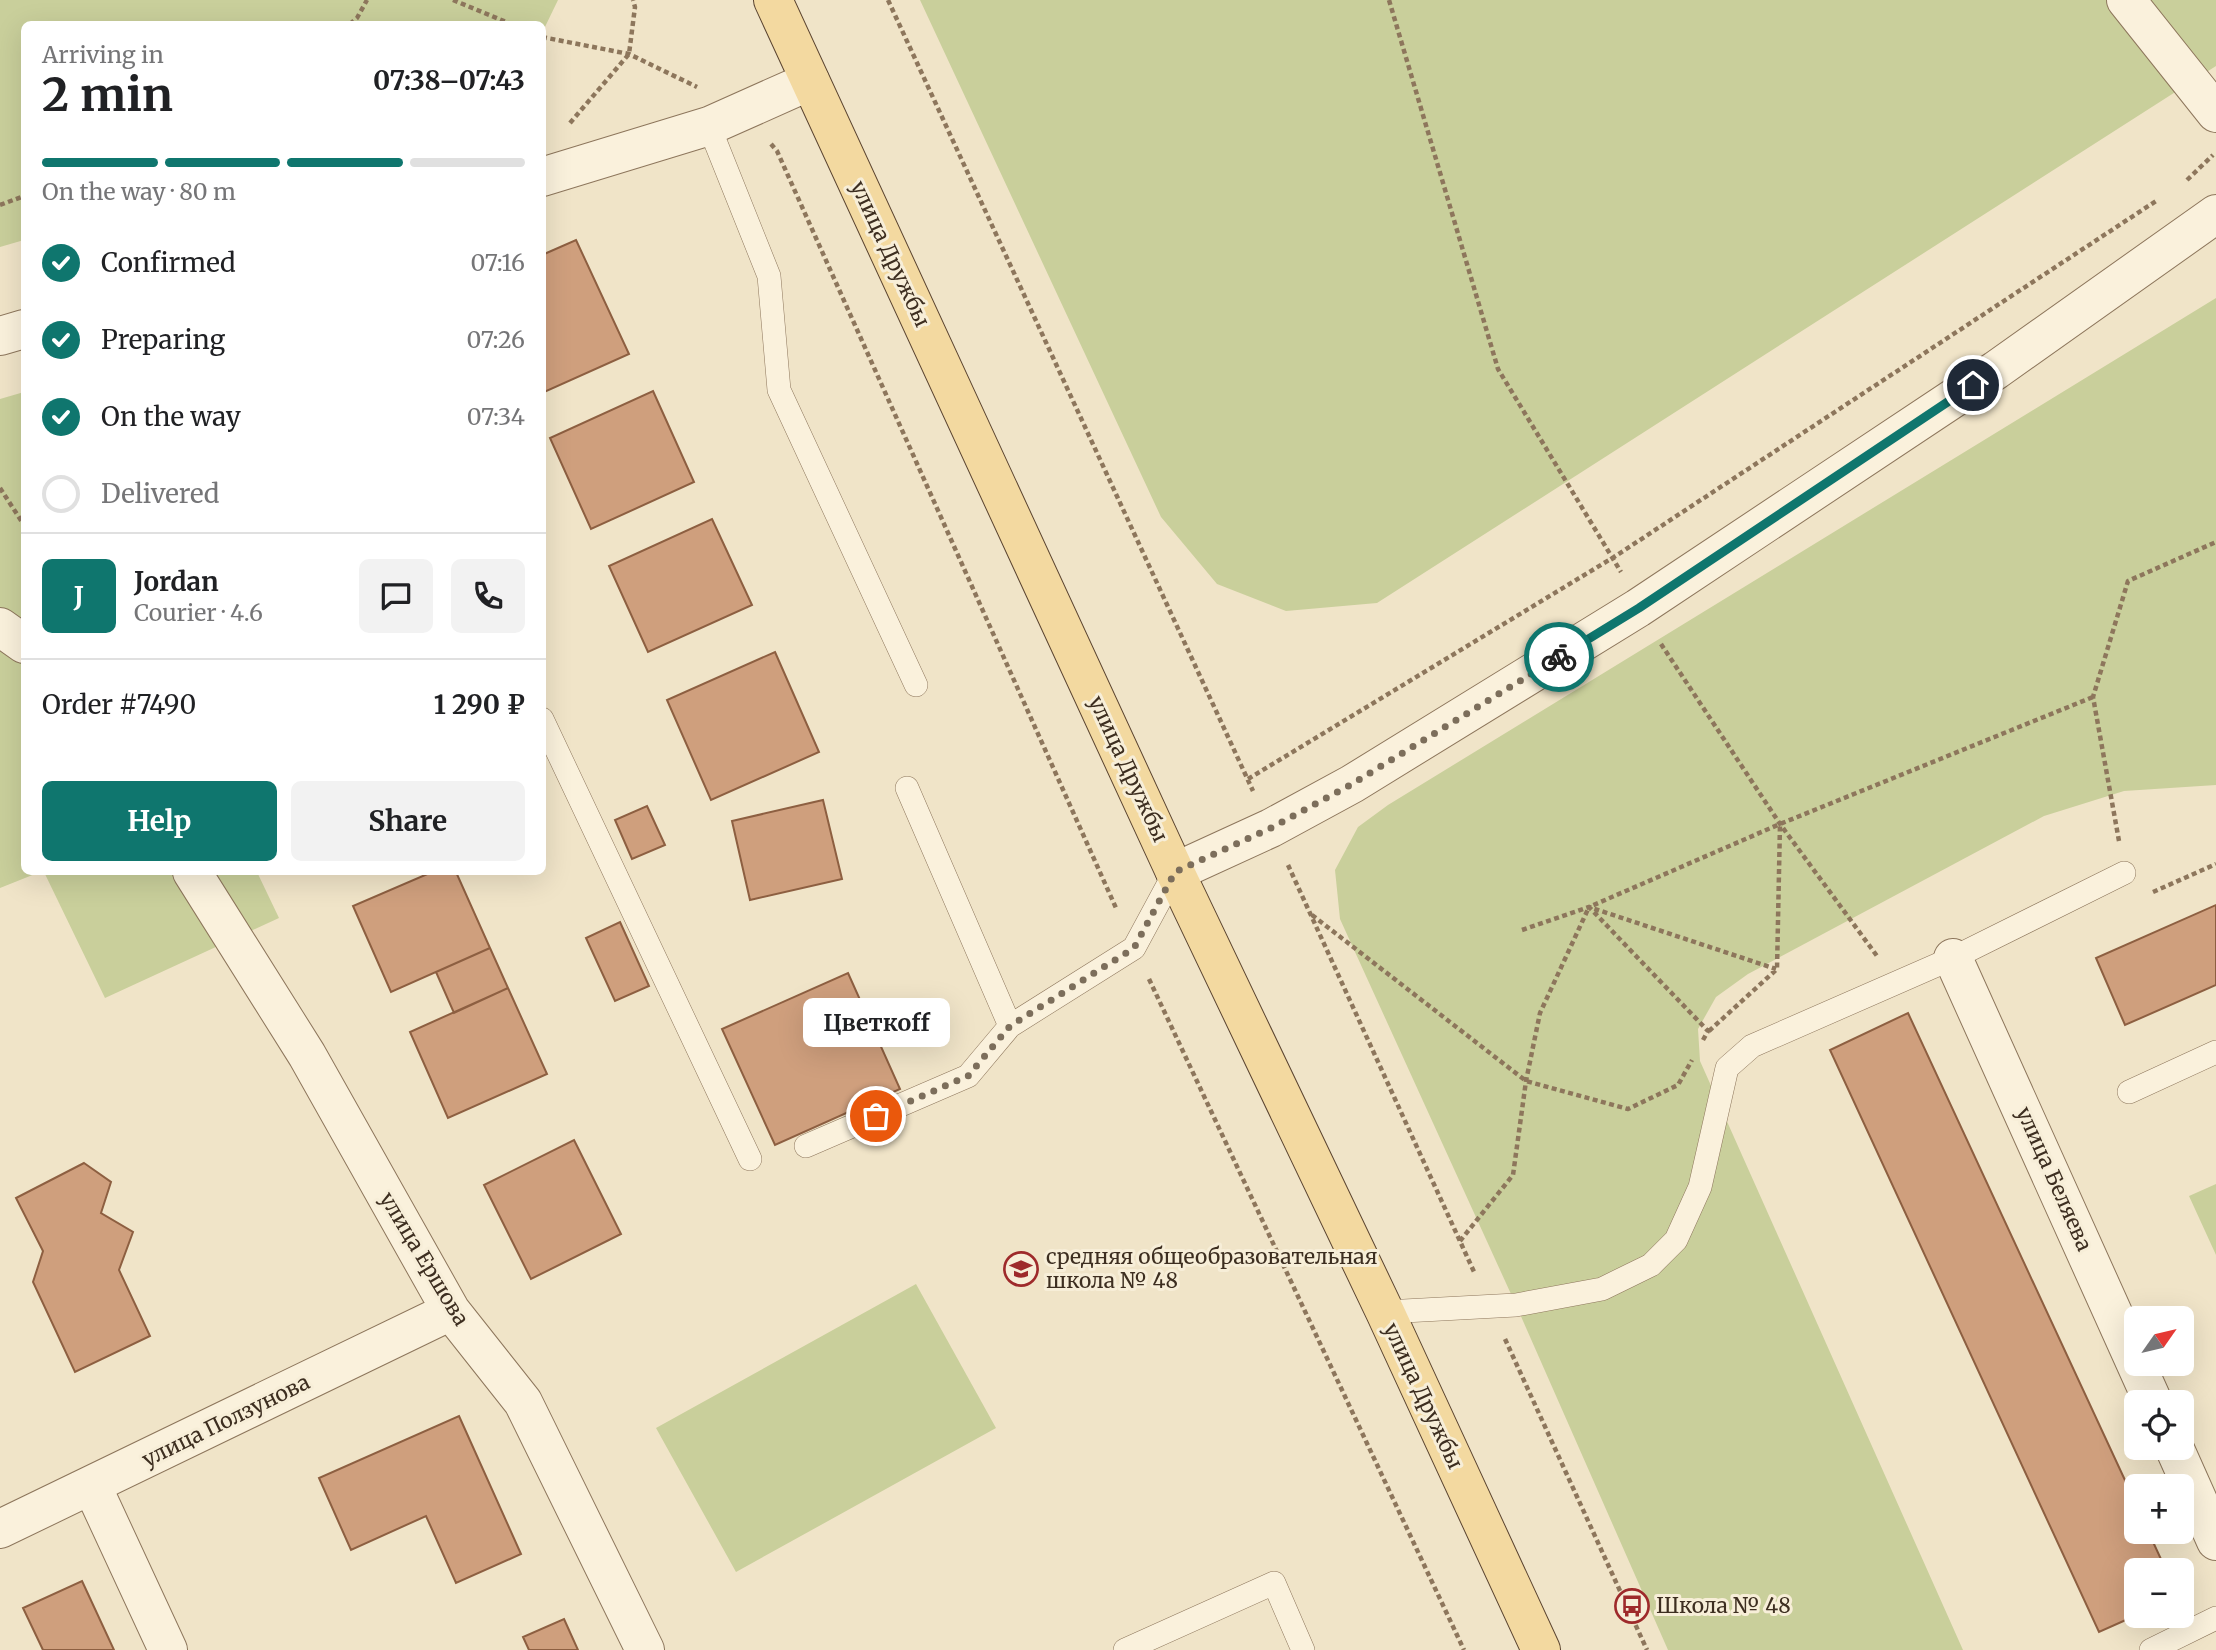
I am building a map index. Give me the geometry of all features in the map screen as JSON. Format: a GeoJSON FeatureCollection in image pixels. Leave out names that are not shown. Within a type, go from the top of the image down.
{"type":"FeatureCollection","features":[{"type":"Feature","properties":{"kind":"main road","name":"улица Дружбы"},"geometry":{"type":"LineString","coordinates":[[773,0],[1175,872],[1385,1312],[1541,1650]]}},
{"type":"Feature","properties":{"kind":"street"},"geometry":{"type":"LineString","coordinates":[[2126,0],[2216,113]]}},
{"type":"Feature","properties":{"kind":"street"},"geometry":{"type":"LineString","coordinates":[[546,176],[709,126],[810,81]]}},
{"type":"Feature","properties":{"kind":"street"},"geometry":{"type":"LineString","coordinates":[[1175,872],[1271,828],[1352,784],[1639,608],[1996,370],[2216,214]]}},
{"type":"Feature","properties":{"kind":"street"},"geometry":{"type":"LineString","coordinates":[[0,337],[21,330]]}},
{"type":"Feature","properties":{"kind":"street"},"geometry":{"type":"LineString","coordinates":[[0,627],[21,642]]}},
{"type":"Feature","properties":{"kind":"street","name":"улица Ершова"},"geometry":{"type":"LineString","coordinates":[[194,875],[307,1055],[451,1311],[523,1402],[645,1650]]}},
{"type":"Feature","properties":{"kind":"street","name":"улица Беляева"},"geometry":{"type":"LineString","coordinates":[[1953,958],[2149,1390]]}},
{"type":"Feature","properties":{"kind":"street","name":"улица Ползунова"},"geometry":{"type":"LineString","coordinates":[[0,1529],[451,1311]]}},
{"type":"Feature","properties":{"kind":"street"},"geometry":{"type":"LineString","coordinates":[[2180,1460],[2216,1541]]}},
{"type":"Feature","properties":{"kind":"street"},"geometry":{"type":"LineString","coordinates":[[92,1486],[168,1650]]}},
{"type":"Feature","properties":{"kind":"lane"},"geometry":{"type":"LineString","coordinates":[[709,126],[769,276],[779,390],[916,685]]}},
{"type":"Feature","properties":{"kind":"lane"},"geometry":{"type":"LineString","coordinates":[[546,727],[750,1160]]}},
{"type":"Feature","properties":{"kind":"lane"},"geometry":{"type":"LineString","coordinates":[[907,788],[1010,1026]]}},
{"type":"Feature","properties":{"kind":"lane"},"geometry":{"type":"LineString","coordinates":[[806,1146],[968,1076],[1010,1026],[1134,948],[1175,872]]}},
{"type":"Feature","properties":{"kind":"lane"},"geometry":{"type":"LineString","coordinates":[[1385,1312],[1528,1303],[1602,1289],[1651,1265],[1676,1240],[1700,1187],[1727,1068],[1752,1046],[1953,958],[2124,873]]}},
{"type":"Feature","properties":{"kind":"lane"},"geometry":{"type":"LineString","coordinates":[[2129,1092],[2216,1052]]}},
{"type":"Feature","properties":{"kind":"lane"},"geometry":{"type":"LineString","coordinates":[[1125,1650],[1274,1583],[1303,1650]]}},
{"type":"Feature","properties":{"kind":"lane"},"geometry":{"type":"LineString","coordinates":[[2151,1650],[2216,1618]]}},
{"type":"Feature","properties":{"kind":"path"},"geometry":{"type":"LineString","coordinates":[[354,21],[367,0]]}},
{"type":"Feature","properties":{"kind":"path"},"geometry":{"type":"LineString","coordinates":[[453,0],[504,21]]}},
{"type":"Feature","properties":{"kind":"path"},"geometry":{"type":"LineString","coordinates":[[561,133],[629,54],[635,7],[633,0]]}},
{"type":"Feature","properties":{"kind":"path"},"geometry":{"type":"LineString","coordinates":[[1390,0],[1498,369],[1614,557],[1639,608],[1780,824],[1897,982]]}},
{"type":"Feature","properties":{"kind":"path"},"geometry":{"type":"LineString","coordinates":[[546,38],[629,54],[745,110],[777,151],[1134,948],[1464,1650]]}},
{"type":"Feature","properties":{"kind":"path"},"geometry":{"type":"LineString","coordinates":[[2186,182],[2216,152]]}},
{"type":"Feature","properties":{"kind":"path"},"geometry":{"type":"LineString","coordinates":[[0,205],[21,197]]}},
{"type":"Feature","properties":{"kind":"path"},"geometry":{"type":"LineString","coordinates":[[1248,779],[1614,557],[2162,197]]}},
{"type":"Feature","properties":{"kind":"path"},"geometry":{"type":"LineString","coordinates":[[0,488],[21,520]]}},
{"type":"Feature","properties":{"kind":"path"},"geometry":{"type":"LineString","coordinates":[[2216,542],[2128,581],[2093,697],[2124,873],[2135,900],[2216,864]]}},
{"type":"Feature","properties":{"kind":"path"},"geometry":{"type":"LineString","coordinates":[[1522,930],[1589,907],[1780,824],[2093,697]]}},
{"type":"Feature","properties":{"kind":"path"},"geometry":{"type":"LineString","coordinates":[[1702,1042],[1709,1031],[1777,969],[1780,824]]}},
{"type":"Feature","properties":{"kind":"path"},"geometry":{"type":"LineString","coordinates":[[1589,907],[1777,969]]}},
{"type":"Feature","properties":{"kind":"path"},"geometry":{"type":"LineString","coordinates":[[1589,907],[1709,1031],[1727,1068]]}},
{"type":"Feature","properties":{"kind":"path"},"geometry":{"type":"LineString","coordinates":[[1460,1241],[1513,1175],[1526,1081],[1540,1013],[1589,907]]}},
{"type":"Feature","properties":{"kind":"path"},"geometry":{"type":"LineString","coordinates":[[1310,913],[1526,1081],[1628,1109],[1678,1084],[1696,1052]]}},
{"type":"Feature","properties":{"kind":"green space"},"geometry":{"type":"Polygon","coordinates":[[[0,0],[558,0],[546,25],[546,21],[21,21],[21,241],[0,247],[0,0]]]}},
{"type":"Feature","properties":{"kind":"green space"},"geometry":{"type":"Polygon","coordinates":[[[920,0],[2216,0],[2216,66],[1377,603],[1286,611],[1217,584],[1161,517],[920,0]]]}},
{"type":"Feature","properties":{"kind":"green space"},"geometry":{"type":"Polygon","coordinates":[[[2216,298],[2216,785],[2124,791],[2044,816],[1748,974],[1716,997],[1698,1029],[1700,1061],[1963,1650],[1668,1650],[1516,1305],[1340,919],[1335,870],[1358,827],[1388,805],[2216,298]]]}},
{"type":"Feature","properties":{"kind":"green space"},"geometry":{"type":"Polygon","coordinates":[[[21,393],[21,875],[32,875],[0,888],[0,399],[21,393]]]}},
{"type":"Feature","properties":{"kind":"green space"},"geometry":{"type":"Polygon","coordinates":[[[45,875],[258,875],[279,918],[105,998],[45,875]]]}},
{"type":"Feature","properties":{"kind":"green space"},"geometry":{"type":"Polygon","coordinates":[[[2216,1184],[2216,1255],[2189,1196],[2216,1184]]]}},
{"type":"Feature","properties":{"kind":"green space"},"geometry":{"type":"Polygon","coordinates":[[[916,1284],[996,1428],[736,1572],[656,1428],[916,1284]]]}},
{"type":"Feature","properties":{"kind":"building"},"geometry":{"type":"Polygon","coordinates":[[[576,240],[629,354],[546,391],[546,253],[576,240]]]}},
{"type":"Feature","properties":{"kind":"building"},"geometry":{"type":"Polygon","coordinates":[[[653,391],[694,482],[591,529],[550,438],[653,391]]]}},
{"type":"Feature","properties":{"kind":"building"},"geometry":{"type":"Polygon","coordinates":[[[712,519],[752,605],[648,652],[609,566],[712,519]]]}},
{"type":"Feature","properties":{"kind":"building"},"geometry":{"type":"Polygon","coordinates":[[[775,652],[819,752],[711,800],[667,700],[775,652]]]}},
{"type":"Feature","properties":{"kind":"building"},"geometry":{"type":"Polygon","coordinates":[[[823,800],[842,879],[750,900],[732,821],[823,800]]]}},
{"type":"Feature","properties":{"kind":"building"},"geometry":{"type":"Polygon","coordinates":[[[647,806],[665,845],[632,859],[615,820],[647,806]]]}},
{"type":"Feature","properties":{"kind":"building"},"geometry":{"type":"Polygon","coordinates":[[[425,875],[457,875],[490,948],[391,992],[353,906],[425,875]]]}},
{"type":"Feature","properties":{"kind":"building"},"geometry":{"type":"Polygon","coordinates":[[[2216,905],[2216,985],[2125,1025],[2096,958],[2216,905]]]}},
{"type":"Feature","properties":{"kind":"building"},"geometry":{"type":"Polygon","coordinates":[[[620,922],[649,986],[615,1001],[586,938],[620,922]]]}},
{"type":"Feature","properties":{"kind":"building"},"geometry":{"type":"Polygon","coordinates":[[[490,948],[508,988],[454,1013],[436,972],[490,948]]]}},
{"type":"Feature","properties":{"kind":"building"},"geometry":{"type":"Polygon","coordinates":[[[848,973],[900,1089],[775,1145],[722,1029],[848,973]]]}},
{"type":"Feature","properties":{"kind":"building"},"geometry":{"type":"Polygon","coordinates":[[[508,988],[547,1074],[448,1118],[410,1032],[508,988]]]}},
{"type":"Feature","properties":{"kind":"building"},"geometry":{"type":"Polygon","coordinates":[[[1908,1013],[2124,1478],[2124,1544],[2154,1544],[2160,1558],[2124,1558],[2124,1621],[2099,1632],[1830,1050],[1908,1013]]]}},
{"type":"Feature","properties":{"kind":"building"},"geometry":{"type":"Polygon","coordinates":[[[574,1140],[621,1234],[531,1279],[484,1185],[574,1140]]]}},
{"type":"Feature","properties":{"kind":"building"},"geometry":{"type":"Polygon","coordinates":[[[84,1163],[111,1182],[101,1213],[133,1232],[119,1270],[150,1336],[75,1372],[33,1282],[43,1251],[16,1198],[84,1163]]]}},
{"type":"Feature","properties":{"kind":"building"},"geometry":{"type":"Polygon","coordinates":[[[459,1416],[521,1554],[456,1583],[426,1516],[351,1550],[319,1478],[459,1416]]]}},
{"type":"Feature","properties":{"kind":"building"},"geometry":{"type":"Polygon","coordinates":[[[82,1581],[114,1650],[43,1650],[23,1608],[82,1581]]]}},
{"type":"Feature","properties":{"kind":"building"},"geometry":{"type":"Polygon","coordinates":[[[564,1619],[578,1650],[529,1650],[523,1637],[564,1619]]]}},
{"type":"Feature","properties":{"kind":"way so far"},"geometry":{"type":"LineString","coordinates":[[876,1116],[968,1076],[1010,1026],[1134,948],[1175,872],[1271,828],[1352,784],[1559,657]]}},
{"type":"Feature","properties":{"kind":"place","name":"Цветкоff"},"geometry":{"type":"Point","coordinates":[876,1116]}},
{"type":"Feature","properties":{"kind":"place","name":"средняя общеобразовательная школа № 48"},"geometry":{"type":"Point","coordinates":[1021,1269]}},
{"type":"Feature","properties":{"kind":"place","name":"Школа № 48"},"geometry":{"type":"Point","coordinates":[1632,1606]}},
{"type":"Feature","properties":{"kind":"route"},"geometry":{"type":"LineString","coordinates":[[1559,657],[1639,608],[1973,385]]}}]}
